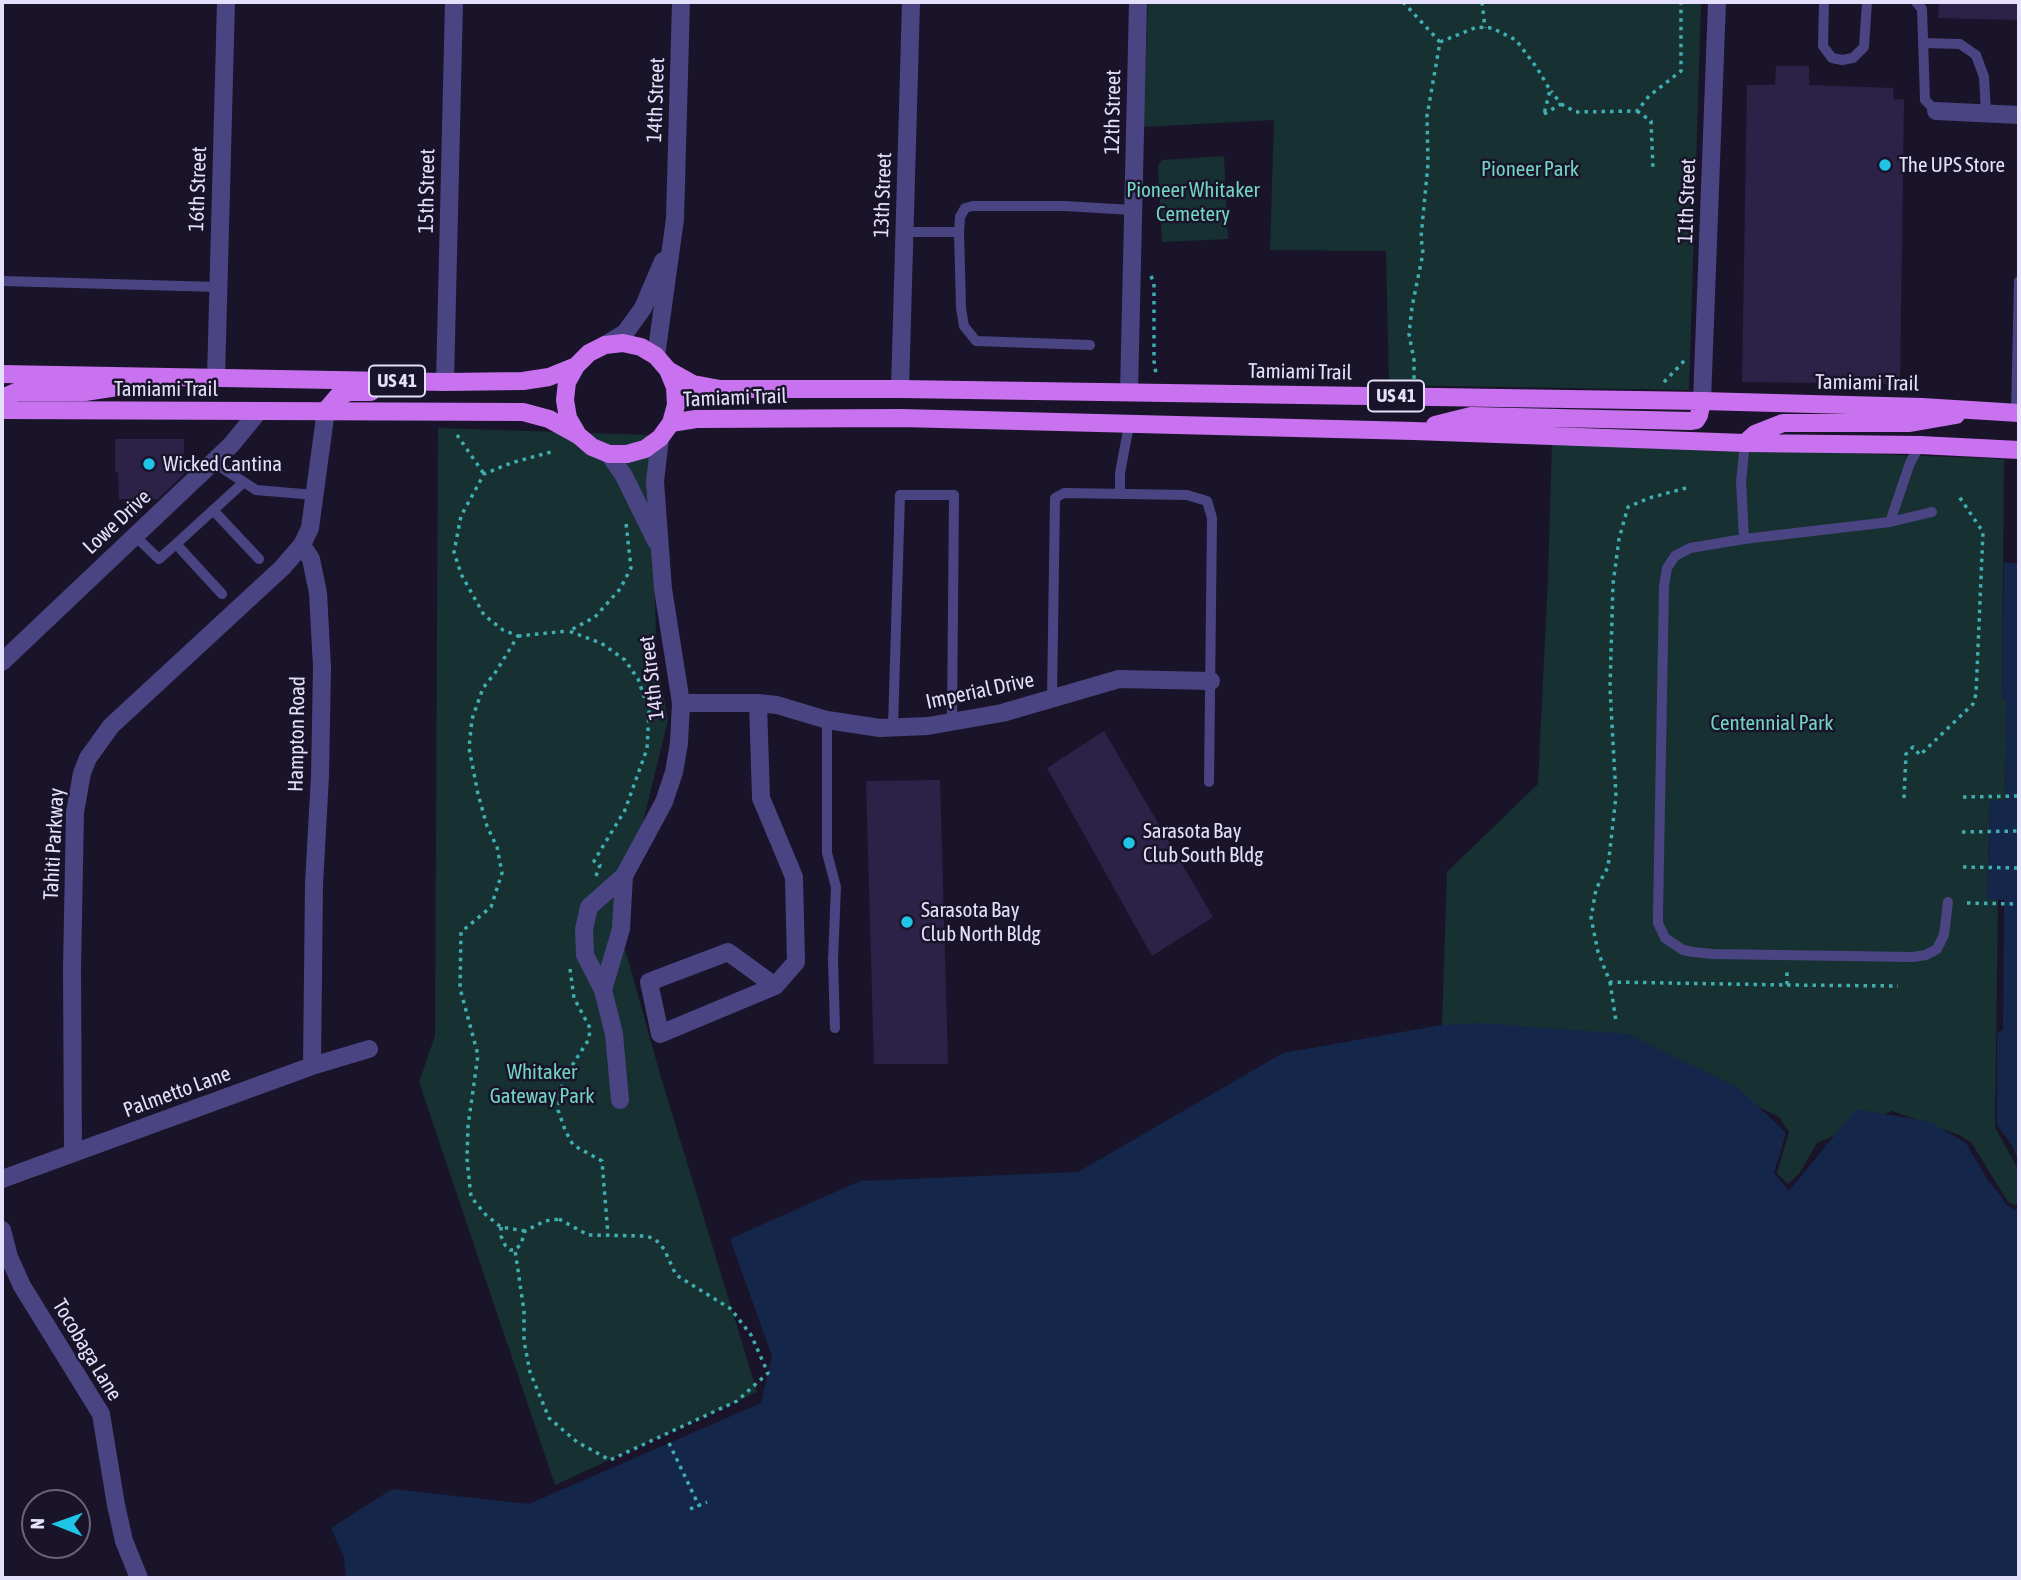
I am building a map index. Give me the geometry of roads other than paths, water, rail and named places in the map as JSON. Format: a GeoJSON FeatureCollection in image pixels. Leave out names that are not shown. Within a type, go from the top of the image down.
{"type":"FeatureCollection","features":[{"type":"Feature","properties":{"kind":"main road","name":"Tamiami Trail"},"geometry":{"type":"LineString","coordinates":[[2,374],[523,381],[549,377],[576,366],[589,353],[605,345],[623,343],[641,347],[693,384],[720,389],[901,389],[1702,401],[2018,412]]}},
{"type":"Feature","properties":{"kind":"main road","name":"Tamiami Trail"},"geometry":{"type":"LineString","coordinates":[[2,410],[523,412],[549,419],[578,435],[592,447],[609,454],[627,454],[645,449],[660,438],[671,423],[676,405],[675,387],[662,363]]}},
{"type":"Feature","properties":{"kind":"main road"},"geometry":{"type":"LineString","coordinates":[[576,366],[567,382],[565,400],[568,418],[578,435]]}},
{"type":"Feature","properties":{"kind":"main road"},"geometry":{"type":"LineString","coordinates":[[2,398],[16,392],[85,392],[182,378]]}},
{"type":"Feature","properties":{"kind":"main road"},"geometry":{"type":"LineString","coordinates":[[326,410],[338,396],[350,392],[426,394],[441,388],[445,382]]}},
{"type":"Feature","properties":{"kind":"main road"},"geometry":{"type":"LineString","coordinates":[[1414,431],[1471,416],[1690,421],[1696,420],[1702,401]]}},
{"type":"Feature","properties":{"kind":"main road"},"geometry":{"type":"LineString","coordinates":[[1745,443],[1755,434],[1783,424],[1910,423],[1984,410]]}},
{"type":"Feature","properties":{"kind":"main road","name":"Tamiami Trail"},"geometry":{"type":"LineString","coordinates":[[671,423],[696,419],[901,418],[1414,431],[1745,443],[1920,445],[2019,450]]}},
{"type":"Feature","properties":{"kind":"street","name":"16th Street"},"geometry":{"type":"LineString","coordinates":[[216,378],[226,2]]}},
{"type":"Feature","properties":{"kind":"street","name":"15th Street"},"geometry":{"type":"LineString","coordinates":[[445,382],[454,2]]}},
{"type":"Feature","properties":{"kind":"street","name":"14th Street"},"geometry":{"type":"LineString","coordinates":[[662,363],[675,219],[681,2]]}},
{"type":"Feature","properties":{"kind":"street","name":"13th Street"},"geometry":{"type":"LineString","coordinates":[[901,389],[911,2]]}},
{"type":"Feature","properties":{"kind":"street","name":"12th Street"},"geometry":{"type":"LineString","coordinates":[[1129,392],[1138,2]]}},
{"type":"Feature","properties":{"kind":"street","name":"11th Street"},"geometry":{"type":"LineString","coordinates":[[1702,401],[1717,2]]}},
{"type":"Feature","properties":{"kind":"street"},"geometry":{"type":"LineString","coordinates":[[1936,111],[2019,116]]}},
{"type":"Feature","properties":{"kind":"street","name":"14th Street"},"geometry":{"type":"LineString","coordinates":[[605,345],[625,333],[643,308],[671,242]]}},
{"type":"Feature","properties":{"kind":"street"},"geometry":{"type":"LineString","coordinates":[[302,545],[310,528],[326,410]]}},
{"type":"Feature","properties":{"kind":"street","name":"Lowe Drive"},"geometry":{"type":"LineString","coordinates":[[2,662],[231,445],[259,411]]}},
{"type":"Feature","properties":{"kind":"street","name":"14th Street"},"geometry":{"type":"LineString","coordinates":[[620,1100],[617,1049],[603,990],[585,956],[584,929],[587,914],[594,901],[624,876],[664,802],[680,743],[681,703],[659,547],[655,482],[660,438]]}},
{"type":"Feature","properties":{"kind":"street","name":"14th Street"},"geometry":{"type":"LineString","coordinates":[[609,454],[624,476],[659,547]]}},
{"type":"Feature","properties":{"kind":"street","name":"Hampton Road"},"geometry":{"type":"LineString","coordinates":[[302,545],[311,559],[318,593],[321,655],[312,1066]]}},
{"type":"Feature","properties":{"kind":"street","name":"Tahiti Parkway"},"geometry":{"type":"LineString","coordinates":[[73,1153],[74,825],[82,773],[88,758],[111,726],[282,568],[302,545]]}},
{"type":"Feature","properties":{"kind":"street","name":"Imperial Drive"},"geometry":{"type":"LineString","coordinates":[[681,703],[758,702],[827,720],[880,727],[928,726],[1002,713],[1119,679],[1211,681]]}},
{"type":"Feature","properties":{"kind":"street"},"geometry":{"type":"LineString","coordinates":[[758,702],[761,798],[794,877],[796,962],[775,986],[660,1034],[649,982],[728,952],[775,986]]}},
{"type":"Feature","properties":{"kind":"street","name":"14th Street"},"geometry":{"type":"LineString","coordinates":[[603,990],[621,929],[624,876]]}},
{"type":"Feature","properties":{"kind":"street","name":"Palmetto Lane"},"geometry":{"type":"LineString","coordinates":[[2,1179],[312,1066],[369,1049]]}},
{"type":"Feature","properties":{"kind":"street","name":"Tocobaga Lane"},"geometry":{"type":"LineString","coordinates":[[2,1230],[9,1257],[22,1286],[101,1413],[124,1541],[139,1578]]}},
{"type":"Feature","properties":{"kind":"lane"},"geometry":{"type":"LineString","coordinates":[[1824,2],[1823,46],[1832,58],[1842,60],[1853,58],[1864,47],[1867,2]]}},
{"type":"Feature","properties":{"kind":"lane"},"geometry":{"type":"LineString","coordinates":[[1916,2],[1922,9],[1925,100],[1936,111]]}},
{"type":"Feature","properties":{"kind":"lane"},"geometry":{"type":"LineString","coordinates":[[1923,43],[1960,44],[1976,55],[1984,77],[1986,114]]}},
{"type":"Feature","properties":{"kind":"lane"},"geometry":{"type":"LineString","coordinates":[[1090,345],[976,341],[964,326],[961,309],[960,217],[965,208],[973,206],[1063,206],[1133,210]]}},
{"type":"Feature","properties":{"kind":"lane"},"geometry":{"type":"LineString","coordinates":[[905,232],[959,232]]}},
{"type":"Feature","properties":{"kind":"lane"},"geometry":{"type":"LineString","coordinates":[[2,281],[218,287]]}},
{"type":"Feature","properties":{"kind":"lane"},"geometry":{"type":"LineString","coordinates":[[2018,412],[2019,281]]}},
{"type":"Feature","properties":{"kind":"lane"},"geometry":{"type":"LineString","coordinates":[[1120,494],[1120,473],[1129,425]]}},
{"type":"Feature","properties":{"kind":"lane"},"geometry":{"type":"LineString","coordinates":[[1744,539],[1741,482],[1745,443]]}},
{"type":"Feature","properties":{"kind":"lane"},"geometry":{"type":"LineString","coordinates":[[1890,522],[1910,463],[1920,445]]}},
{"type":"Feature","properties":{"kind":"lane"},"geometry":{"type":"LineString","coordinates":[[213,462],[256,490],[315,495]]}},
{"type":"Feature","properties":{"kind":"lane"},"geometry":{"type":"LineString","coordinates":[[135,536],[159,559],[244,482]]}},
{"type":"Feature","properties":{"kind":"lane"},"geometry":{"type":"LineString","coordinates":[[1052,699],[1055,498],[1063,493],[1188,495],[1207,501],[1212,518],[1209,782]]}},
{"type":"Feature","properties":{"kind":"lane"},"geometry":{"type":"LineString","coordinates":[[893,727],[900,495],[954,495],[953,722]]}},
{"type":"Feature","properties":{"kind":"lane"},"geometry":{"type":"LineString","coordinates":[[213,510],[259,559]]}},
{"type":"Feature","properties":{"kind":"lane"},"geometry":{"type":"LineString","coordinates":[[1932,512],[1890,522],[1690,548],[1675,556],[1667,568],[1664,586],[1658,923],[1665,938],[1683,950],[1713,954],[1926,956],[1937,949],[1944,935],[1948,902]]}},
{"type":"Feature","properties":{"kind":"lane"},"geometry":{"type":"LineString","coordinates":[[176,544],[222,594]]}},
{"type":"Feature","properties":{"kind":"lane"},"geometry":{"type":"LineString","coordinates":[[827,720],[827,853],[836,887],[833,960],[835,1028]]}},
{"type":"Feature","properties":{"kind":"water"},"geometry":{"type":"Polygon","coordinates":[[[2004,563],[2019,563],[2019,1162],[2012,1145],[1997,1125],[1997,1033],[2003,1030],[2004,900],[1987,899],[1990,800],[2005,800],[2007,700],[2002,699],[2004,563]]]}},
{"type":"Feature","properties":{"kind":"water"},"geometry":{"type":"Polygon","coordinates":[[[1479,1023],[1629,1034],[1740,1089],[1786,1133],[1774,1173],[1789,1191],[1856,1109],[1930,1122],[1968,1144],[2006,1204],[2015,1210],[2019,1208],[2019,1578],[346,1578],[344,1557],[331,1528],[392,1489],[529,1504],[761,1403],[772,1356],[730,1239],[860,1181],[1078,1172],[1283,1053],[1442,1025],[1479,1023]]]}},
{"type":"Feature","properties":{"kind":"place","name":"The UPS Store"},"geometry":{"type":"Point","coordinates":[1885,165]}},
{"type":"Feature","properties":{"kind":"place","name":"Wicked Cantina"},"geometry":{"type":"Point","coordinates":[149,464]}},
{"type":"Feature","properties":{"kind":"place","name":"Sarasota Bay Club South Bldg"},"geometry":{"type":"Point","coordinates":[1129,843]}},
{"type":"Feature","properties":{"kind":"place","name":"Sarasota Bay Club North Bldg"},"geometry":{"type":"Point","coordinates":[907,922]}},
{"type":"Feature","properties":{"kind":"park label","name":"Pioneer Park"},"geometry":{"type":"Point","coordinates":[1530,169]}},
{"type":"Feature","properties":{"kind":"park label","name":"Pioneer Whitaker Cemetery"},"geometry":{"type":"Point","coordinates":[1193,202]}},
{"type":"Feature","properties":{"kind":"park label","name":"Centennial Park"},"geometry":{"type":"Point","coordinates":[1772,723]}},
{"type":"Feature","properties":{"kind":"park label","name":"Whitaker Gateway Park"},"geometry":{"type":"Point","coordinates":[542,1084]}}]}
